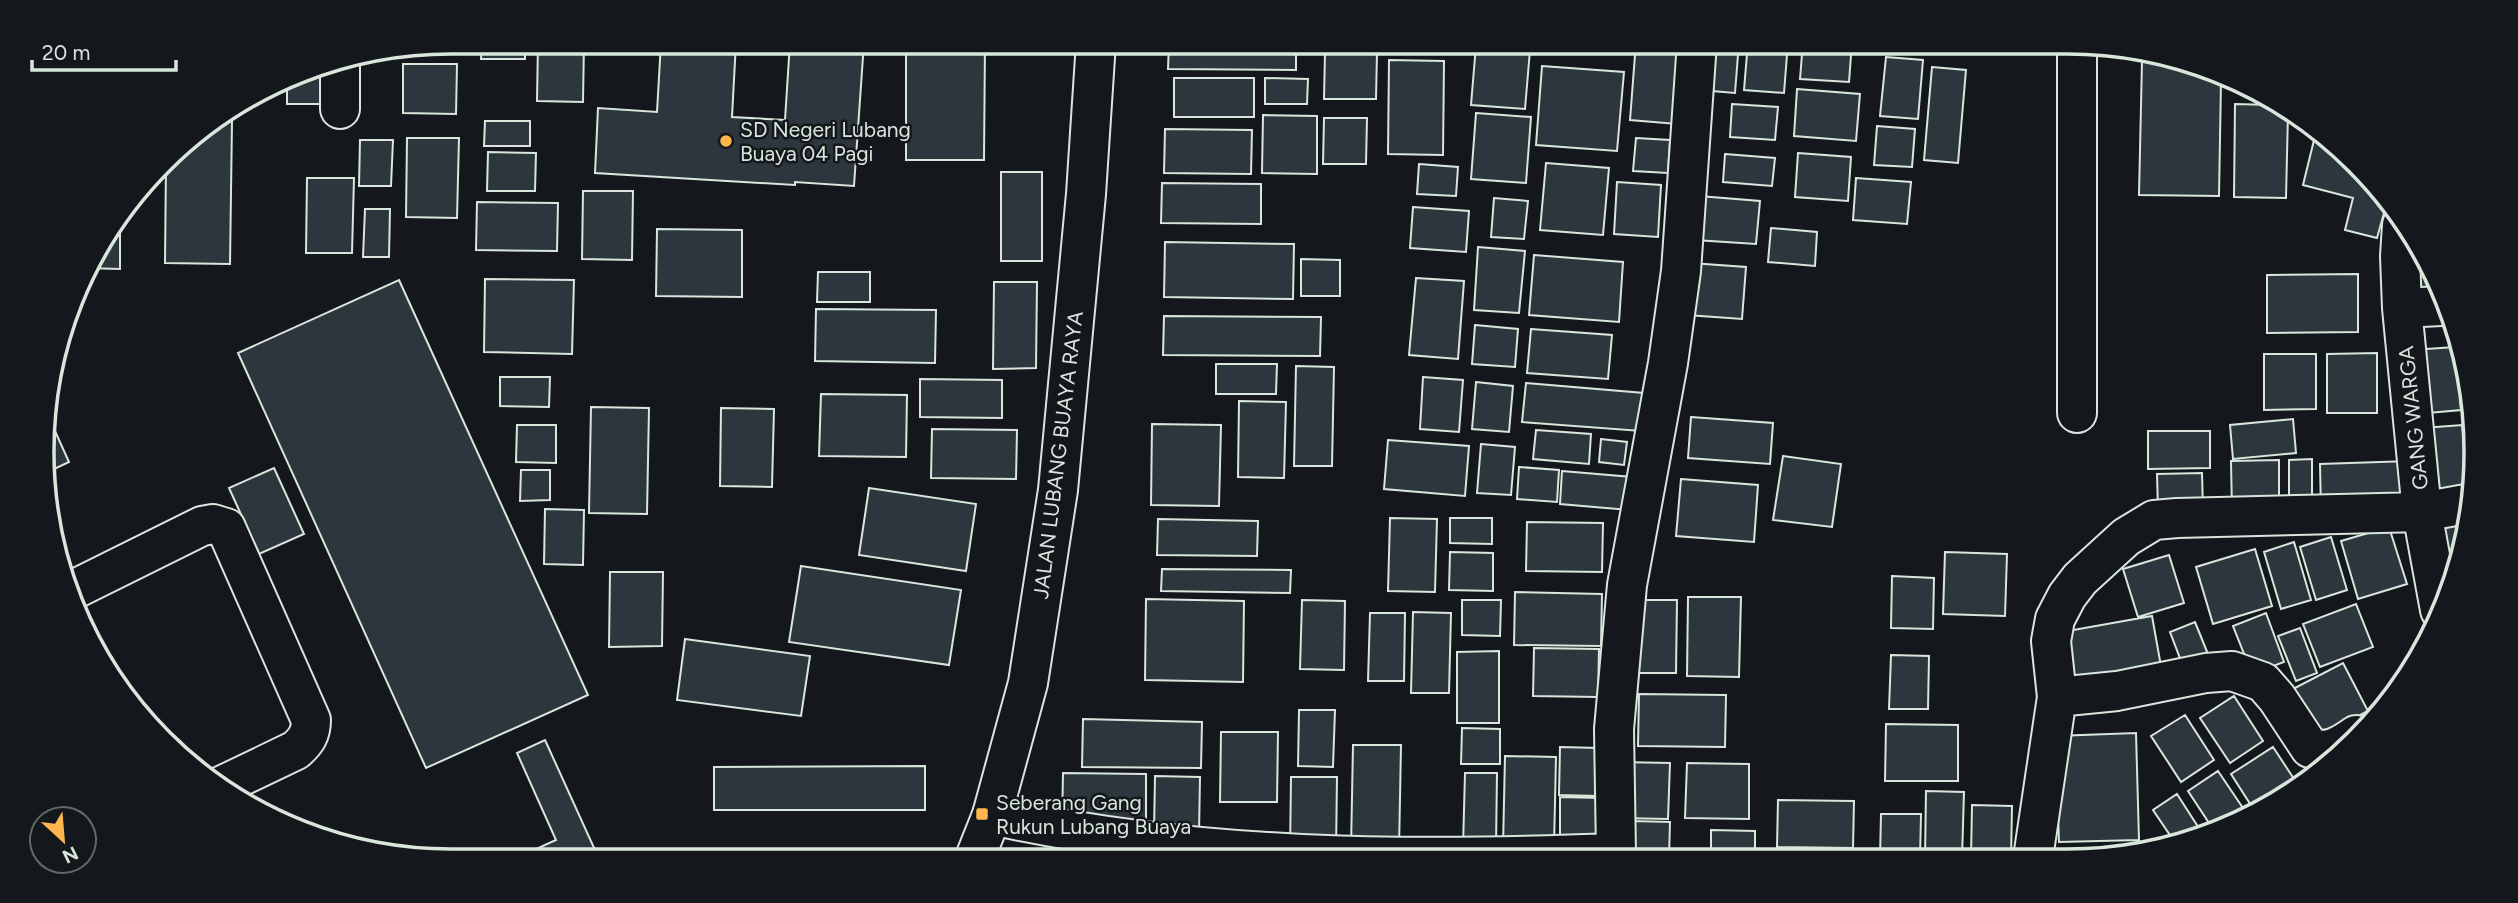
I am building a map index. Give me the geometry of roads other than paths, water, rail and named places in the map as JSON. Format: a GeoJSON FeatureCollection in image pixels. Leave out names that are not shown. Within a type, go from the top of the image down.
{"type":"FeatureCollection","features":[{"type":"Feature","properties":{"kind":"street","name":"JALAN LUBANG BUAYA RAYA"},"geometry":{"type":"LineString","coordinates":[[978,849],[992,815],[1028,683],[1058,490],[1086,194],[1095,54]]}},
{"type":"Feature","properties":{"kind":"street"},"geometry":{"type":"LineString","coordinates":[[1617,849],[1614,729],[1626,585],[1668,363],[1681,271],[1696,54]]}},
{"type":"Feature","properties":{"kind":"street"},"geometry":{"type":"LineString","coordinates":[[2077,54],[2077,413]]}},
{"type":"Feature","properties":{"kind":"street"},"geometry":{"type":"LineString","coordinates":[[340,109],[341,70]]}},
{"type":"Feature","properties":{"kind":"street","name":"GANG WARGA"},"geometry":{"type":"LineString","coordinates":[[2401,238],[2402,308],[2422,512],[2437,595]]}},
{"type":"Feature","properties":{"kind":"street"},"geometry":{"type":"LineString","coordinates":[[2402,308],[2437,306]]}},
{"type":"Feature","properties":{"kind":"street"},"geometry":{"type":"LineString","coordinates":[[2034,849],[2057,697],[2051,640],[2055,619],[2080,579],[2126,537],[2154,520],[2422,512],[2460,505]]}},
{"type":"Feature","properties":{"kind":"street"},"geometry":{"type":"LineString","coordinates":[[78,587],[202,526],[213,524],[226,528],[312,720],[311,731],[296,750],[230,782]]}},
{"type":"Feature","properties":{"kind":"street"},"geometry":{"type":"LineString","coordinates":[[2057,697],[2160,684],[2206,673],[2232,671],[2263,682],[2277,698],[2310,748],[2318,751],[2328,750]]}},
{"type":"Feature","properties":{"kind":"street"},"geometry":{"type":"LineString","coordinates":[[992,815],[1050,828],[1228,849]]}},
{"type":"Feature","properties":{"kind":"place","name":"SD Negeri Lubang Buaya 04 Pagi"},"geometry":{"type":"Point","coordinates":[726,141]}},
{"type":"Feature","properties":{"kind":"place","name":"Seberang Gang Rukun Lubang Buaya"},"geometry":{"type":"Point","coordinates":[982,814]}}]}
